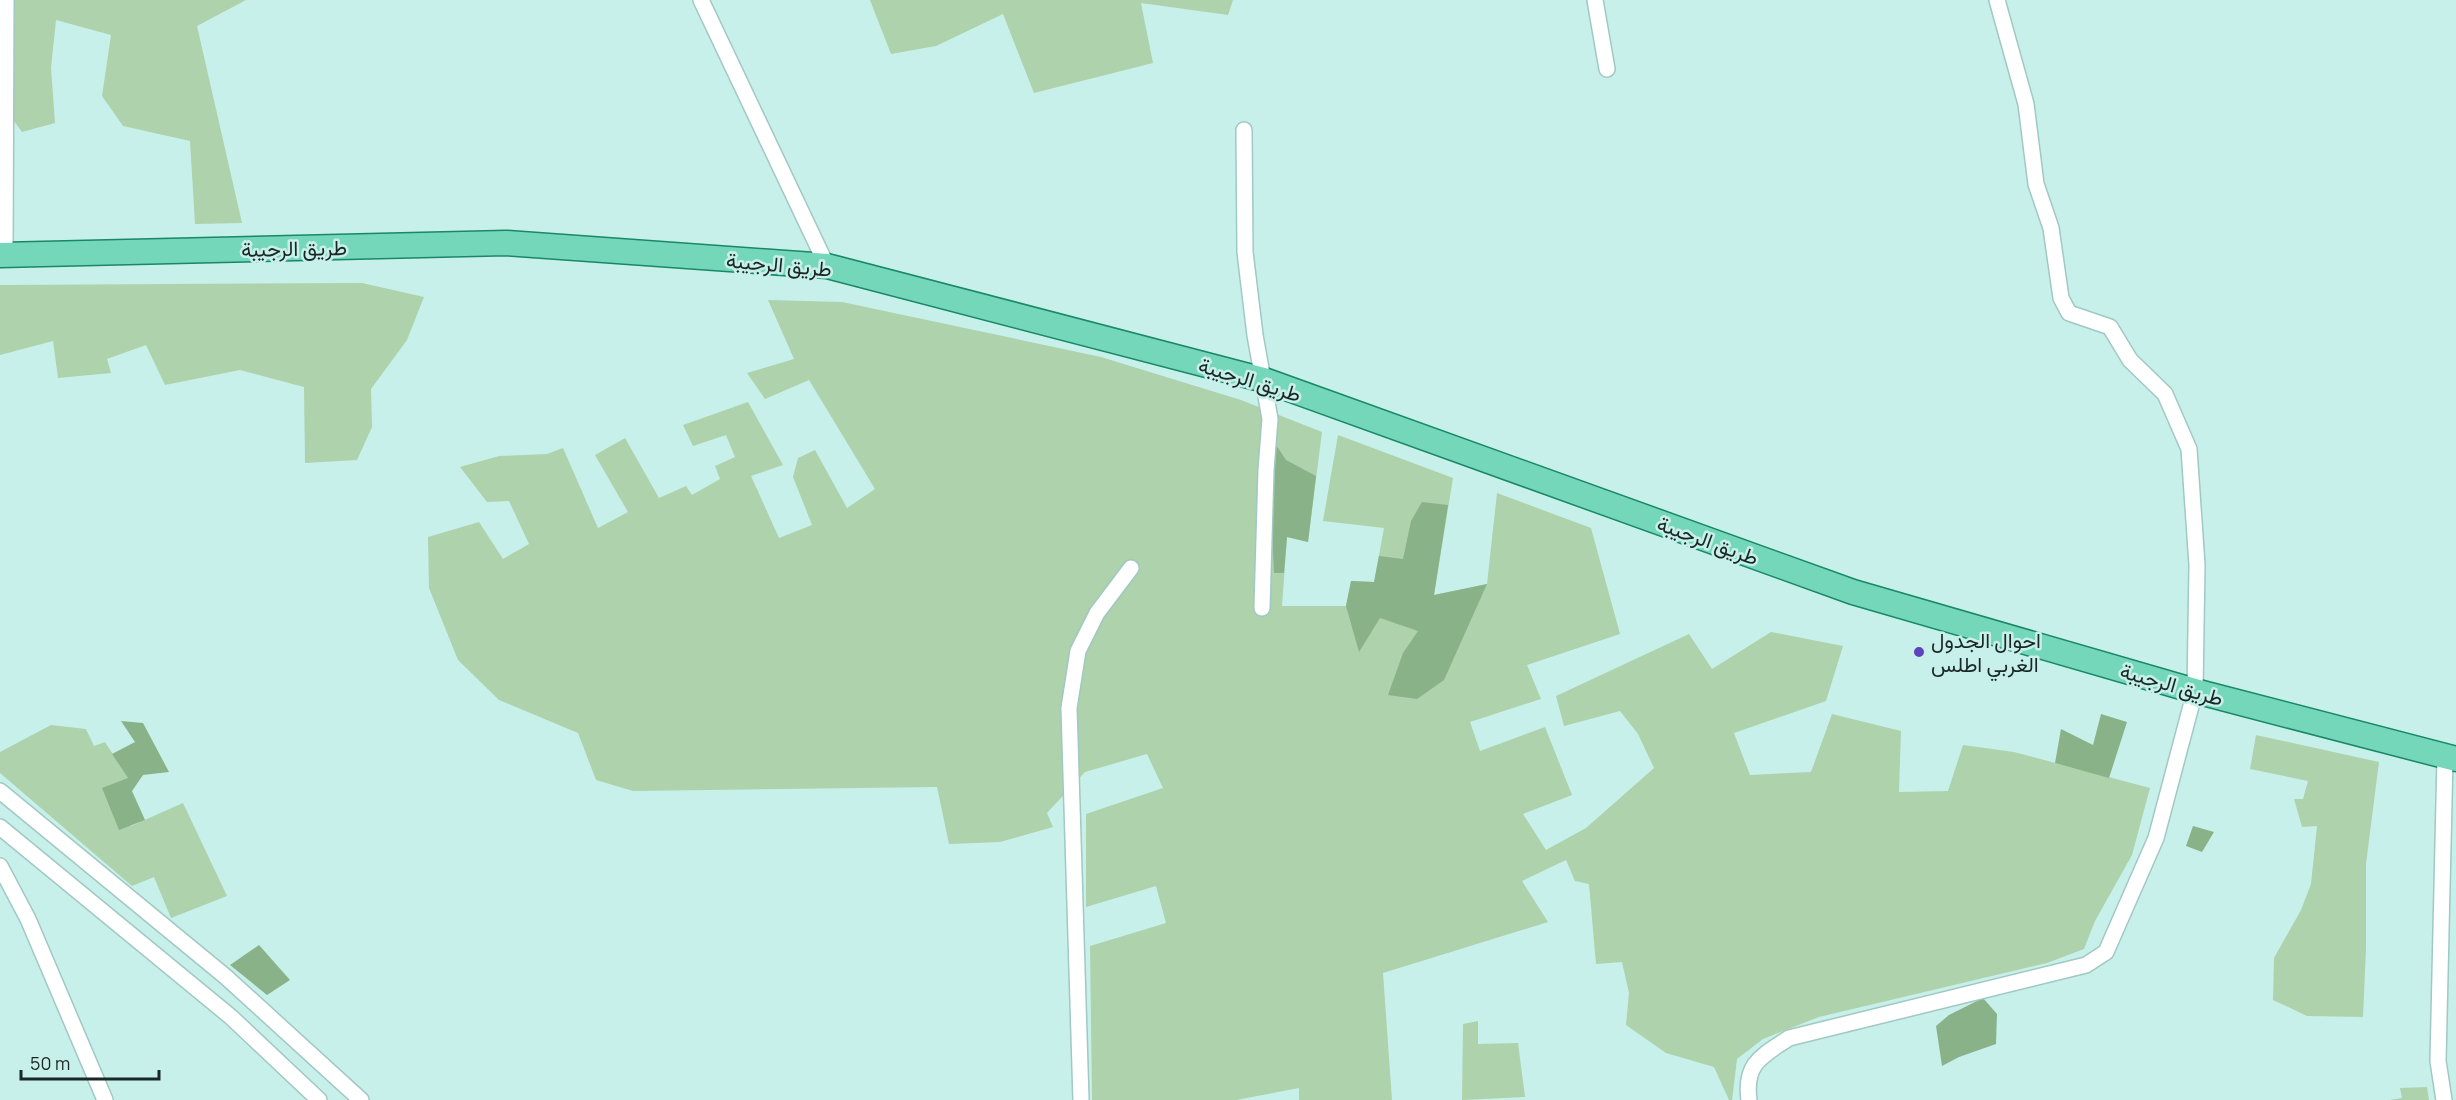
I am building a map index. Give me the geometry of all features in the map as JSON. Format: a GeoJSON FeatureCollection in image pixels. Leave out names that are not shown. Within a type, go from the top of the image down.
{"type":"FeatureCollection","features":[{"type":"Feature","properties":{"kind":"main road","name":"طريق الرجيبة"},"geometry":{"type":"LineString","coordinates":[[2,255],[506,243],[827,266],[1264,380],[1853,592],[2195,691],[2450,758]]}},
{"type":"Feature","properties":{"kind":"street"},"geometry":{"type":"LineString","coordinates":[[2,255],[6,0]]}},
{"type":"Feature","properties":{"kind":"street"},"geometry":{"type":"LineString","coordinates":[[701,0],[827,266]]}},
{"type":"Feature","properties":{"kind":"street"},"geometry":{"type":"LineString","coordinates":[[1595,0],[1607,69]]}},
{"type":"Feature","properties":{"kind":"street"},"geometry":{"type":"LineString","coordinates":[[1749,1100],[1747,1084],[1757,1059],[1789,1038],[2086,965],[2106,952],[2156,838],[2195,691],[2197,565],[2189,449],[2165,394],[2130,360],[2110,327],[2069,313],[2061,298],[2051,228],[2036,184],[2026,104],[1997,0]]}},
{"type":"Feature","properties":{"kind":"street"},"geometry":{"type":"LineString","coordinates":[[1244,130],[1245,252],[1255,335],[1270,419],[1266,470],[1263,608]]}},
{"type":"Feature","properties":{"kind":"street"},"geometry":{"type":"LineString","coordinates":[[1081,1100],[1069,708],[1078,651],[1097,613],[1131,568]]}},
{"type":"Feature","properties":{"kind":"street"},"geometry":{"type":"LineString","coordinates":[[2444,1100],[2438,1061],[2450,758]]}},
{"type":"Feature","properties":{"kind":"street"},"geometry":{"type":"LineString","coordinates":[[0,791],[226,977],[361,1100]]}},
{"type":"Feature","properties":{"kind":"street"},"geometry":{"type":"LineString","coordinates":[[0,826],[231,1017],[319,1100]]}},
{"type":"Feature","properties":{"kind":"street"},"geometry":{"type":"LineString","coordinates":[[0,866],[28,920],[105,1100]]}},
{"type":"Feature","properties":{"kind":"green space"},"geometry":{"type":"Polygon","coordinates":[[[0,0],[246,0],[197,26],[242,223],[195,224],[190,141],[123,126],[102,96],[111,35],[56,20],[51,68],[55,123],[22,132],[0,102],[0,0]]]}},
{"type":"Feature","properties":{"kind":"green space"},"geometry":{"type":"Polygon","coordinates":[[[870,0],[1233,0],[1228,15],[1141,3],[1153,63],[1034,93],[1003,14],[936,46],[891,54],[870,0]]]}},
{"type":"Feature","properties":{"kind":"green space"},"geometry":{"type":"Polygon","coordinates":[[[362,283],[424,297],[407,340],[371,389],[372,427],[357,460],[305,463],[304,387],[240,370],[165,385],[146,345],[107,359],[111,373],[58,378],[53,341],[0,355],[0,285],[362,283]]]}},
{"type":"Feature","properties":{"kind":"green space"},"geometry":{"type":"Polygon","coordinates":[[[768,300],[842,302],[1101,357],[1241,400],[1322,432],[1308,542],[1287,537],[1282,606],[1346,606],[1351,581],[1374,582],[1384,528],[1323,521],[1338,435],[1453,478],[1434,595],[1487,584],[1497,493],[1591,528],[1620,634],[1527,665],[1541,699],[1470,722],[1480,751],[1545,727],[1572,795],[1523,814],[1546,850],[1586,828],[1654,768],[1638,734],[1620,711],[1564,726],[1556,696],[1689,634],[1712,669],[1771,632],[1843,646],[1826,701],[1734,733],[1750,775],[1811,772],[1832,714],[1901,731],[1899,792],[1948,791],[1963,745],[2014,752],[2150,788],[2132,855],[2095,921],[2084,949],[2047,963],[1819,1017],[1763,1039],[1737,1059],[1732,1100],[1729,1100],[1714,1067],[1666,1053],[1626,1025],[1629,993],[1622,962],[1596,964],[1589,884],[1575,881],[1566,860],[1522,881],[1548,922],[1383,973],[1392,1100],[1299,1100],[1299,1088],[1236,1100],[1092,1100],[1090,946],[1166,923],[1156,886],[1086,907],[1086,814],[1163,788],[1147,754],[1085,772],[1047,813],[1053,827],[1000,842],[949,844],[937,787],[633,791],[596,780],[578,733],[499,700],[458,660],[429,588],[428,537],[479,522],[503,559],[529,544],[509,501],[487,502],[460,467],[499,456],[547,454],[563,448],[598,528],[628,512],[595,455],[625,438],[659,498],[686,486],[692,495],[720,479],[715,466],[735,457],[726,435],[693,446],[683,425],[748,402],[783,465],[751,476],[779,538],[812,525],[793,477],[798,458],[815,450],[847,508],[875,489],[809,380],[765,399],[747,373],[794,359],[768,300]]]}},
{"type":"Feature","properties":{"kind":"green space"},"geometry":{"type":"Polygon","coordinates":[[[1276,445],[1286,460],[1316,476],[1308,542],[1287,537],[1284,573],[1274,573],[1272,530],[1276,445]]]}},
{"type":"Feature","properties":{"kind":"green space"},"geometry":{"type":"Polygon","coordinates":[[[1422,502],[1448,505],[1434,595],[1487,584],[1444,680],[1417,699],[1388,695],[1403,653],[1418,631],[1380,618],[1359,652],[1346,606],[1351,581],[1374,582],[1379,556],[1403,559],[1411,521],[1422,502]]]}},
{"type":"Feature","properties":{"kind":"green space"},"geometry":{"type":"Polygon","coordinates":[[[2101,714],[2127,722],[2109,778],[2055,763],[2061,729],[2093,745],[2101,714]]]}},
{"type":"Feature","properties":{"kind":"green space"},"geometry":{"type":"Polygon","coordinates":[[[121,721],[143,723],[169,772],[143,775],[132,791],[145,820],[119,830],[102,788],[128,778],[112,754],[135,742],[121,721]]]}},
{"type":"Feature","properties":{"kind":"green space"},"geometry":{"type":"Polygon","coordinates":[[[51,725],[86,729],[94,746],[105,742],[128,778],[131,826],[183,803],[227,896],[171,918],[154,877],[132,886],[0,773],[0,752],[51,725]]]}},
{"type":"Feature","properties":{"kind":"green space"},"geometry":{"type":"Polygon","coordinates":[[[2256,735],[2379,762],[2366,864],[2363,1017],[2307,1016],[2273,1000],[2274,958],[2301,910],[2311,884],[2317,826],[2302,827],[2294,799],[2303,799],[2308,781],[2250,769],[2256,735]]]}},
{"type":"Feature","properties":{"kind":"green space"},"geometry":{"type":"Polygon","coordinates":[[[2193,826],[2214,832],[2202,852],[2186,846],[2193,826]]]}},
{"type":"Feature","properties":{"kind":"green space"},"geometry":{"type":"Polygon","coordinates":[[[259,945],[290,980],[267,995],[230,965],[259,945]]]}},
{"type":"Feature","properties":{"kind":"green space"},"geometry":{"type":"Polygon","coordinates":[[[1983,998],[1997,1014],[1996,1044],[1959,1057],[1942,1066],[1936,1026],[1949,1015],[1983,998]]]}},
{"type":"Feature","properties":{"kind":"green space"},"geometry":{"type":"Polygon","coordinates":[[[1478,1021],[1478,1044],[1518,1043],[1525,1097],[1462,1100],[1463,1024],[1478,1021]]]}},
{"type":"Feature","properties":{"kind":"green space"},"geometry":{"type":"Polygon","coordinates":[[[2427,1087],[2429,1100],[2390,1100],[2402,1098],[2400,1088],[2427,1087]]]}},
{"type":"Feature","properties":{"kind":"place","name":"احوال الجدول الغربي اطلس"},"geometry":{"type":"Point","coordinates":[1919,652]}}]}
